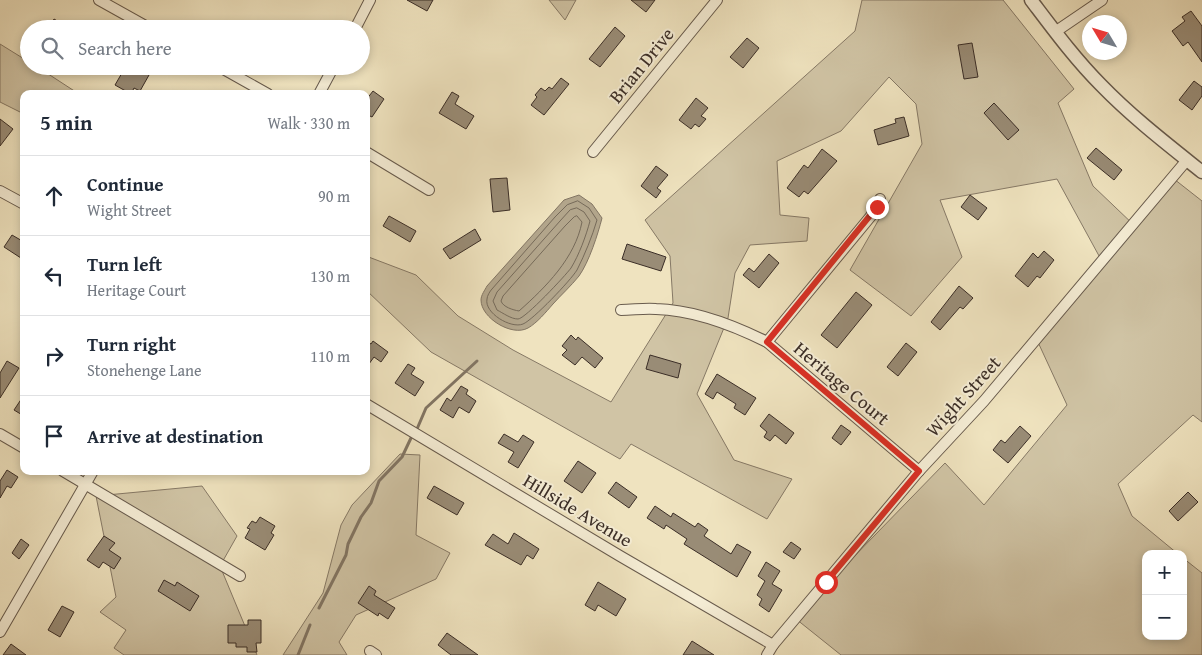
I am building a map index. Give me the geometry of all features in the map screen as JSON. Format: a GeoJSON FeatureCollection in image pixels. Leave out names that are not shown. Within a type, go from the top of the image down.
{"type":"FeatureCollection","features":[{"type":"Feature","properties":{"kind":"street"},"geometry":{"type":"LineString","coordinates":[[99,0],[135,20]]}},
{"type":"Feature","properties":{"kind":"street"},"geometry":{"type":"LineString","coordinates":[[360,20],[370,0]]}},
{"type":"Feature","properties":{"kind":"street","name":"Brian Drive"},"geometry":{"type":"LineString","coordinates":[[593,152],[717,0]]}},
{"type":"Feature","properties":{"kind":"street"},"geometry":{"type":"LineString","coordinates":[[1030,0],[1075,58],[1101,85],[1129,113],[1202,172]]}},
{"type":"Feature","properties":{"kind":"street"},"geometry":{"type":"LineString","coordinates":[[1055,32],[1102,0]]}},
{"type":"Feature","properties":{"kind":"street"},"geometry":{"type":"LineString","coordinates":[[234,75],[261,90]]}},
{"type":"Feature","properties":{"kind":"street"},"geometry":{"type":"LineString","coordinates":[[321,90],[329,75]]}},
{"type":"Feature","properties":{"kind":"street"},"geometry":{"type":"LineString","coordinates":[[370,154],[429,190]]}},
{"type":"Feature","properties":{"kind":"street","name":"Wight Street"},"geometry":{"type":"LineString","coordinates":[[767,655],[773,645],[919,471],[984,401],[1187,160]]}},
{"type":"Feature","properties":{"kind":"street"},"geometry":{"type":"LineString","coordinates":[[0,191],[20,202]]}},
{"type":"Feature","properties":{"kind":"street"},"geometry":{"type":"LineString","coordinates":[[767,342],[871,216],[880,199]]}},
{"type":"Feature","properties":{"kind":"street","name":"Heritage Court"},"geometry":{"type":"LineString","coordinates":[[621,310],[655,308],[690,313],[741,329],[767,342],[919,471]]}},
{"type":"Feature","properties":{"kind":"street","name":"Hillside Avenue"},"geometry":{"type":"LineString","coordinates":[[370,406],[773,645]]}},
{"type":"Feature","properties":{"kind":"street"},"geometry":{"type":"LineString","coordinates":[[0,434],[20,446]]}},
{"type":"Feature","properties":{"kind":"street"},"geometry":{"type":"LineString","coordinates":[[70,475],[240,576]]}},
{"type":"Feature","properties":{"kind":"street"},"geometry":{"type":"LineString","coordinates":[[0,632],[91,475]]}},
{"type":"Feature","properties":{"kind":"shaded area"},"geometry":{"type":"Polygon","coordinates":[[[549,0],[576,0],[565,20],[549,0]]]}},
{"type":"Feature","properties":{"kind":"shaded area"},"geometry":{"type":"Polygon","coordinates":[[[862,0],[1003,0],[1074,89],[1058,103],[1093,186],[1136,227],[1174,179],[1202,201],[1202,422],[1193,415],[1118,484],[1132,516],[1173,550],[1142,550],[1142,640],[1187,640],[1187,561],[1202,573],[1202,655],[841,655],[796,619],[806,606],[945,463],[984,505],[1067,405],[1037,340],[1104,265],[1057,179],[940,200],[962,257],[911,316],[850,270],[922,144],[916,104],[889,77],[841,131],[777,161],[780,215],[809,218],[807,241],[750,245],[735,273],[728,318],[697,394],[734,460],[792,479],[767,519],[631,444],[620,459],[431,352],[370,294],[370,258],[416,275],[458,316],[513,350],[611,402],[673,303],[670,256],[645,220],[855,31],[862,0]]]}},
{"type":"Feature","properties":{"kind":"shaded area"},"geometry":{"type":"Polygon","coordinates":[[[0,44],[20,56],[20,75],[50,75],[73,90],[20,90],[20,112],[0,102],[0,44]]]}},
{"type":"Feature","properties":{"kind":"shaded area"},"geometry":{"type":"Polygon","coordinates":[[[400,454],[420,455],[416,535],[450,553],[436,579],[356,615],[339,642],[347,655],[283,655],[323,593],[341,525],[352,505],[400,454]]]}},
{"type":"Feature","properties":{"kind":"shaded area"},"geometry":{"type":"Polygon","coordinates":[[[202,486],[237,536],[220,566],[257,655],[124,655],[114,648],[126,630],[100,612],[116,597],[96,496],[202,486]]]}},
{"type":"Feature","properties":{"kind":"water"},"geometry":{"type":"Polygon","coordinates":[[[579,195],[592,204],[602,218],[593,248],[583,270],[541,317],[528,328],[514,330],[499,324],[482,307],[482,294],[564,200],[579,195]]]}},
{"type":"Feature","properties":{"kind":"building"},"geometry":{"type":"Polygon","coordinates":[[[407,0],[433,0],[427,11],[407,0]]]}},
{"type":"Feature","properties":{"kind":"building"},"geometry":{"type":"Polygon","coordinates":[[[631,0],[655,0],[646,12],[631,0]]]}},
{"type":"Feature","properties":{"kind":"building"},"geometry":{"type":"Polygon","coordinates":[[[1191,11],[1202,26],[1202,62],[1188,42],[1183,46],[1172,31],[1185,21],[1182,17],[1191,11]]]}},
{"type":"Feature","properties":{"kind":"building"},"geometry":{"type":"Polygon","coordinates":[[[615,27],[625,36],[600,67],[589,59],[615,27]]]}},
{"type":"Feature","properties":{"kind":"building"},"geometry":{"type":"Polygon","coordinates":[[[747,38],[759,48],[743,68],[730,57],[747,38]]]}},
{"type":"Feature","properties":{"kind":"building"},"geometry":{"type":"Polygon","coordinates":[[[972,43],[978,77],[964,79],[958,45],[972,43]]]}},
{"type":"Feature","properties":{"kind":"building"},"geometry":{"type":"Polygon","coordinates":[[[121,75],[149,75],[141,90],[134,88],[133,90],[124,90],[115,85],[121,75]]]}},
{"type":"Feature","properties":{"kind":"building"},"geometry":{"type":"Polygon","coordinates":[[[561,78],[569,84],[544,115],[531,105],[537,97],[535,95],[541,88],[545,91],[549,87],[552,89],[561,78]]]}},
{"type":"Feature","properties":{"kind":"building"},"geometry":{"type":"Polygon","coordinates":[[[1194,81],[1202,87],[1202,96],[1192,110],[1179,100],[1194,81]]]}},
{"type":"Feature","properties":{"kind":"building"},"geometry":{"type":"Polygon","coordinates":[[[373,91],[384,99],[372,117],[370,116],[370,95],[373,91]]]}},
{"type":"Feature","properties":{"kind":"building"},"geometry":{"type":"Polygon","coordinates":[[[452,92],[459,96],[455,104],[474,116],[466,129],[439,113],[452,92]]]}},
{"type":"Feature","properties":{"kind":"building"},"geometry":{"type":"Polygon","coordinates":[[[696,98],[708,108],[701,116],[706,119],[699,127],[695,124],[691,129],[679,120],[696,98]]]}},
{"type":"Feature","properties":{"kind":"building"},"geometry":{"type":"Polygon","coordinates":[[[994,103],[1019,130],[1008,140],[984,113],[994,103]]]}},
{"type":"Feature","properties":{"kind":"building"},"geometry":{"type":"Polygon","coordinates":[[[904,117],[909,136],[878,145],[874,130],[896,123],[895,119],[904,117]]]}},
{"type":"Feature","properties":{"kind":"building"},"geometry":{"type":"Polygon","coordinates":[[[0,119],[13,129],[0,146],[0,119]]]}},
{"type":"Feature","properties":{"kind":"building"},"geometry":{"type":"Polygon","coordinates":[[[1096,148],[1122,170],[1114,180],[1087,158],[1096,148]]]}},
{"type":"Feature","properties":{"kind":"building"},"geometry":{"type":"Polygon","coordinates":[[[822,149],[837,161],[808,194],[804,191],[799,197],[787,188],[804,165],[808,168],[822,149]]]}},
{"type":"Feature","properties":{"kind":"building"},"geometry":{"type":"Polygon","coordinates":[[[656,166],[668,175],[657,188],[661,191],[656,198],[641,186],[656,166]]]}},
{"type":"Feature","properties":{"kind":"building"},"geometry":{"type":"Polygon","coordinates":[[[507,178],[510,210],[493,212],[490,179],[507,178]]]}},
{"type":"Feature","properties":{"kind":"building"},"geometry":{"type":"Polygon","coordinates":[[[970,195],[987,208],[978,220],[961,207],[970,195]]]}},
{"type":"Feature","properties":{"kind":"building"},"geometry":{"type":"Polygon","coordinates":[[[389,216],[416,231],[410,242],[383,226],[389,216]]]}},
{"type":"Feature","properties":{"kind":"building"},"geometry":{"type":"Polygon","coordinates":[[[475,229],[481,240],[450,259],[443,249],[475,229]]]}},
{"type":"Feature","properties":{"kind":"building"},"geometry":{"type":"Polygon","coordinates":[[[12,235],[20,240],[20,257],[4,247],[12,235]]]}},
{"type":"Feature","properties":{"kind":"building"},"geometry":{"type":"Polygon","coordinates":[[[627,244],[666,257],[661,271],[622,259],[627,244]]]}},
{"type":"Feature","properties":{"kind":"building"},"geometry":{"type":"Polygon","coordinates":[[[1044,251],[1054,260],[1040,278],[1037,276],[1028,287],[1015,276],[1033,253],[1038,258],[1044,251]]]}},
{"type":"Feature","properties":{"kind":"building"},"geometry":{"type":"Polygon","coordinates":[[[769,254],[779,263],[759,288],[743,275],[749,268],[754,272],[769,254]]]}},
{"type":"Feature","properties":{"kind":"building"},"geometry":{"type":"Polygon","coordinates":[[[959,286],[973,298],[963,309],[960,307],[940,330],[931,322],[959,286]]]}},
{"type":"Feature","properties":{"kind":"building"},"geometry":{"type":"Polygon","coordinates":[[[856,292],[872,305],[837,348],[821,335],[856,292]]]}},
{"type":"Feature","properties":{"kind":"building"},"geometry":{"type":"Polygon","coordinates":[[[571,335],[576,340],[578,337],[603,358],[595,368],[582,357],[575,365],[562,355],[567,350],[562,346],[571,335]]]}},
{"type":"Feature","properties":{"kind":"building"},"geometry":{"type":"Polygon","coordinates":[[[373,341],[388,352],[381,362],[374,357],[370,362],[370,343],[373,341]]]}},
{"type":"Feature","properties":{"kind":"building"},"geometry":{"type":"Polygon","coordinates":[[[906,343],[917,352],[898,376],[887,367],[906,343]]]}},
{"type":"Feature","properties":{"kind":"building"},"geometry":{"type":"Polygon","coordinates":[[[650,355],[681,364],[678,378],[646,369],[650,355]]]}},
{"type":"Feature","properties":{"kind":"building"},"geometry":{"type":"Polygon","coordinates":[[[7,361],[19,368],[0,398],[0,373],[7,361]]]}},
{"type":"Feature","properties":{"kind":"building"},"geometry":{"type":"Polygon","coordinates":[[[408,364],[415,368],[411,374],[424,382],[415,396],[395,383],[408,364]]]}},
{"type":"Feature","properties":{"kind":"building"},"geometry":{"type":"Polygon","coordinates":[[[717,374],[756,398],[745,415],[734,408],[736,404],[717,392],[713,399],[705,394],[717,374]]]}},
{"type":"Feature","properties":{"kind":"building"},"geometry":{"type":"Polygon","coordinates":[[[461,386],[468,390],[466,394],[476,401],[469,413],[459,407],[453,418],[440,410],[447,398],[451,401],[461,386]]]}},
{"type":"Feature","properties":{"kind":"building"},"geometry":{"type":"Polygon","coordinates":[[[20,401],[20,414],[14,410],[20,401]]]}},
{"type":"Feature","properties":{"kind":"building"},"geometry":{"type":"Polygon","coordinates":[[[769,414],[794,433],[786,444],[775,435],[770,441],[764,437],[767,432],[760,426],[769,414]]]}},
{"type":"Feature","properties":{"kind":"building"},"geometry":{"type":"Polygon","coordinates":[[[841,425],[851,432],[841,445],[832,438],[841,425]]]}},
{"type":"Feature","properties":{"kind":"building"},"geometry":{"type":"Polygon","coordinates":[[[1020,426],[1031,436],[1008,463],[993,450],[1001,440],[1005,443],[1020,426]]]}},
{"type":"Feature","properties":{"kind":"building"},"geometry":{"type":"Polygon","coordinates":[[[504,434],[518,442],[523,435],[534,442],[518,468],[508,462],[514,452],[498,443],[504,434]]]}},
{"type":"Feature","properties":{"kind":"building"},"geometry":{"type":"Polygon","coordinates":[[[578,461],[596,473],[582,493],[564,481],[578,461]]]}},
{"type":"Feature","properties":{"kind":"building"},"geometry":{"type":"Polygon","coordinates":[[[7,470],[18,477],[11,488],[7,486],[0,498],[0,481],[7,470]]]}},
{"type":"Feature","properties":{"kind":"building"},"geometry":{"type":"Polygon","coordinates":[[[616,482],[637,497],[629,508],[608,493],[616,482]]]}},
{"type":"Feature","properties":{"kind":"building"},"geometry":{"type":"Polygon","coordinates":[[[434,486],[464,503],[457,515],[427,498],[434,486]]]}},
{"type":"Feature","properties":{"kind":"building"},"geometry":{"type":"Polygon","coordinates":[[[1188,492],[1198,502],[1178,521],[1169,511],[1188,492]]]}},
{"type":"Feature","properties":{"kind":"building"},"geometry":{"type":"Polygon","coordinates":[[[655,506],[671,517],[673,513],[695,527],[698,523],[708,530],[704,536],[731,554],[737,544],[751,552],[737,577],[684,544],[687,539],[666,525],[664,529],[647,518],[655,506]]]}},
{"type":"Feature","properties":{"kind":"building"},"geometry":{"type":"Polygon","coordinates":[[[260,517],[275,526],[271,533],[274,535],[265,550],[245,538],[250,529],[247,528],[252,521],[256,523],[260,517]]]}},
{"type":"Feature","properties":{"kind":"building"},"geometry":{"type":"Polygon","coordinates":[[[514,533],[539,549],[533,559],[527,555],[521,565],[485,545],[493,534],[508,544],[514,533]]]}},
{"type":"Feature","properties":{"kind":"building"},"geometry":{"type":"Polygon","coordinates":[[[104,536],[115,543],[109,550],[121,558],[114,569],[103,562],[99,568],[87,560],[104,536]]]}},
{"type":"Feature","properties":{"kind":"building"},"geometry":{"type":"Polygon","coordinates":[[[21,539],[29,545],[19,559],[12,553],[21,539]]]}},
{"type":"Feature","properties":{"kind":"building"},"geometry":{"type":"Polygon","coordinates":[[[791,542],[801,549],[794,559],[783,552],[791,542]]]}},
{"type":"Feature","properties":{"kind":"building"},"geometry":{"type":"Polygon","coordinates":[[[766,562],[780,571],[772,584],[782,590],[769,612],[759,605],[762,599],[757,595],[765,581],[758,576],[766,562]]]}},
{"type":"Feature","properties":{"kind":"building"},"geometry":{"type":"Polygon","coordinates":[[[164,580],[175,586],[177,582],[199,596],[190,611],[158,591],[164,580]]]}},
{"type":"Feature","properties":{"kind":"building"},"geometry":{"type":"Polygon","coordinates":[[[598,582],[626,599],[616,616],[598,605],[595,611],[585,605],[598,582]]]}},
{"type":"Feature","properties":{"kind":"building"},"geometry":{"type":"Polygon","coordinates":[[[369,586],[376,591],[374,595],[395,608],[388,619],[379,613],[378,616],[358,603],[369,586]]]}},
{"type":"Feature","properties":{"kind":"building"},"geometry":{"type":"Polygon","coordinates":[[[62,606],[74,612],[60,637],[48,630],[62,606]]]}},
{"type":"Feature","properties":{"kind":"building"},"geometry":{"type":"Polygon","coordinates":[[[248,620],[261,620],[261,643],[256,643],[257,652],[247,652],[247,647],[236,647],[236,643],[228,643],[228,625],[248,625],[248,620]]]}},
{"type":"Feature","properties":{"kind":"building"},"geometry":{"type":"Polygon","coordinates":[[[447,633],[478,655],[451,655],[438,645],[447,633]]]}},
{"type":"Feature","properties":{"kind":"building"},"geometry":{"type":"Polygon","coordinates":[[[692,641],[714,655],[683,655],[692,641]]]}},
{"type":"Feature","properties":{"kind":"building"},"geometry":{"type":"Polygon","coordinates":[[[11,644],[26,655],[3,655],[11,644]]]}},
{"type":"Feature","properties":{"kind":"waterway"},"geometry":{"type":"LineString","coordinates":[[417,429],[426,408],[477,361]]}},
{"type":"Feature","properties":{"kind":"waterway"},"geometry":{"type":"LineString","coordinates":[[319,608],[346,555],[348,544],[361,517],[371,503],[379,481],[402,457],[411,438]]}},
{"type":"Feature","properties":{"kind":"waterway"},"geometry":{"type":"LineString","coordinates":[[298,655],[310,625]]}},
{"type":"Feature","properties":{"kind":"route"},"geometry":{"type":"LineString","coordinates":[[826,582],[919,471],[767,342],[877,207]]}}]}
